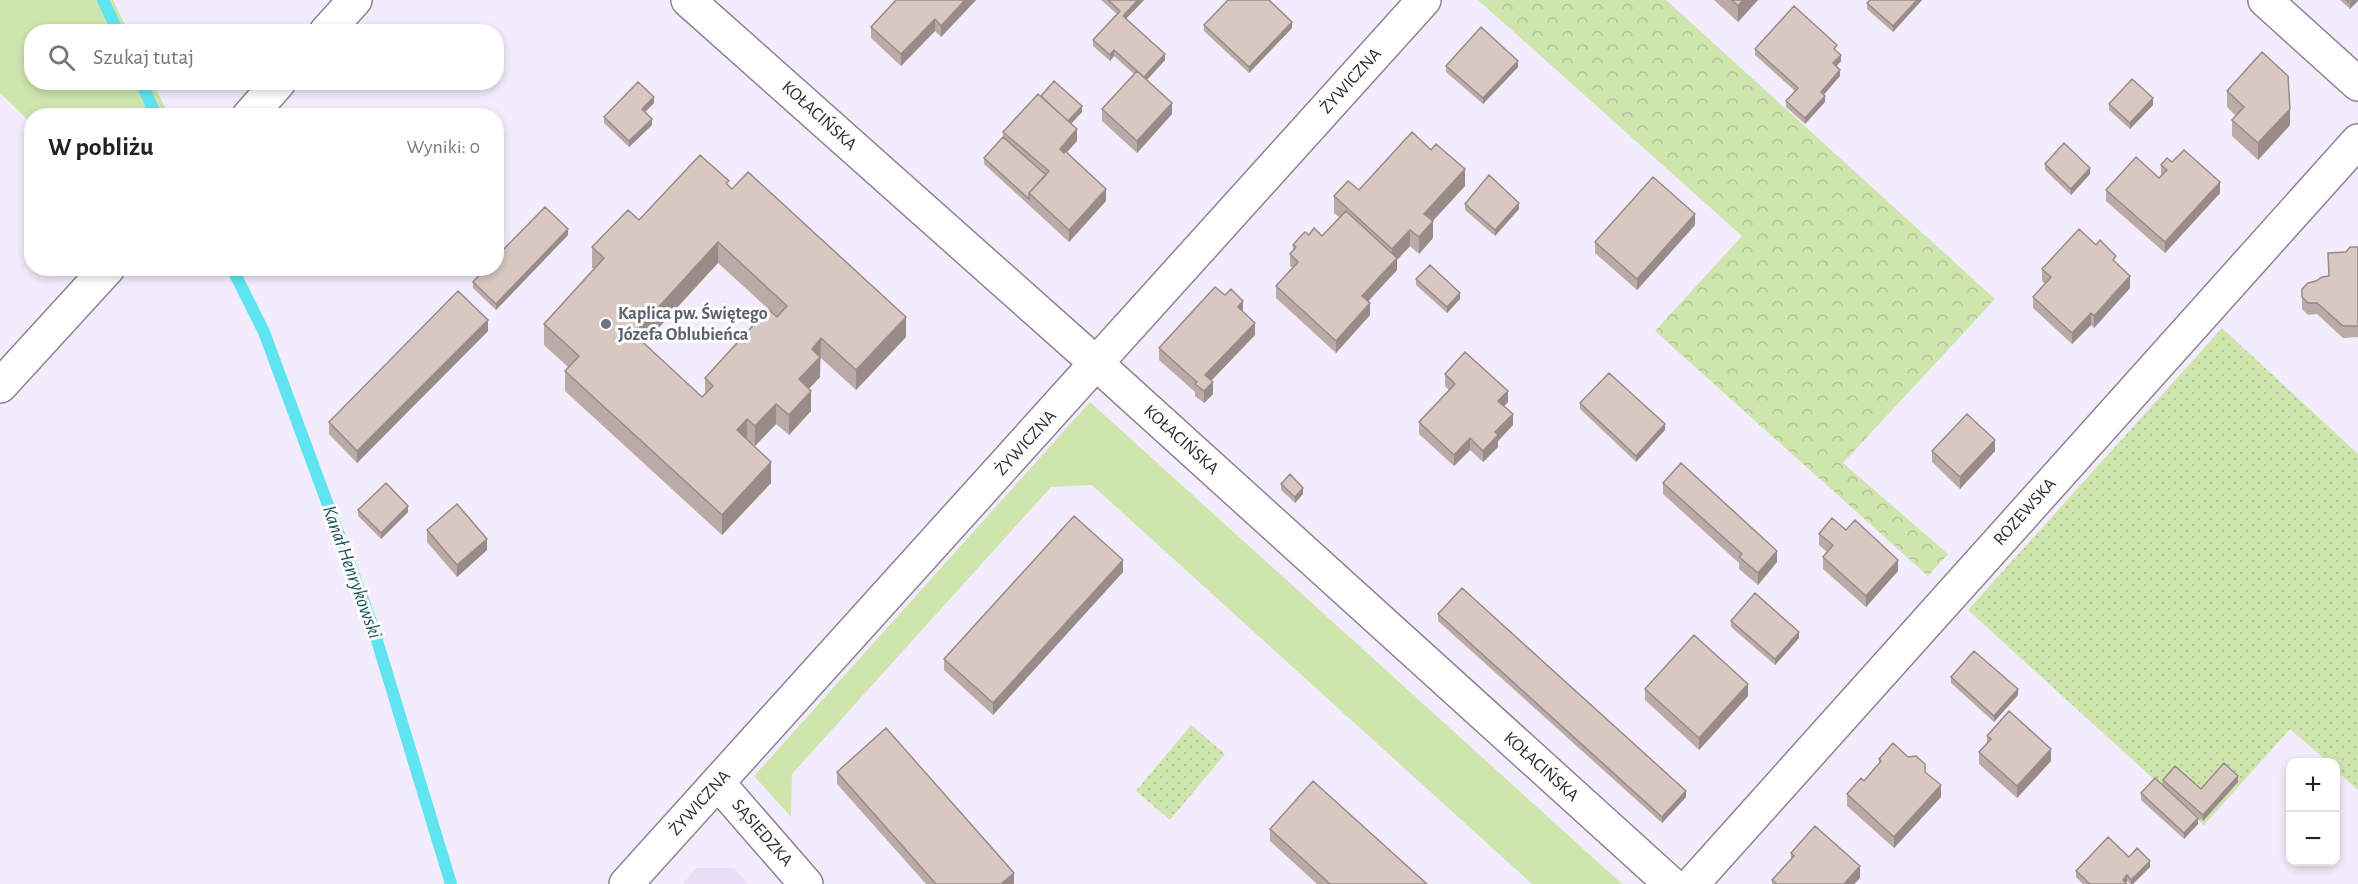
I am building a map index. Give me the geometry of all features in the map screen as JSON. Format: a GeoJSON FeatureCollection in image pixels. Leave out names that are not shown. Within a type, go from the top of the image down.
{"type":"FeatureCollection","features":[{"type":"Feature","properties":{"kind":"street"},"geometry":{"type":"LineString","coordinates":[[333,24],[355,0]]}},
{"type":"Feature","properties":{"kind":"street","name":"KOŁACIŃSKA"},"geometry":{"type":"LineString","coordinates":[[688,0],[1097,364],[1671,884]]}},
{"type":"Feature","properties":{"kind":"street","name":"ŻYWICZNA"},"geometry":{"type":"LineString","coordinates":[[626,884],[1424,0]]}},
{"type":"Feature","properties":{"kind":"street"},"geometry":{"type":"LineString","coordinates":[[2265,0],[2358,84]]}},
{"type":"Feature","properties":{"kind":"street"},"geometry":{"type":"LineString","coordinates":[[256,108],[272,90]]}},
{"type":"Feature","properties":{"kind":"street","name":"ROZEWSKA"},"geometry":{"type":"LineString","coordinates":[[1692,884],[2358,141]]}},
{"type":"Feature","properties":{"kind":"street"},"geometry":{"type":"LineString","coordinates":[[0,386],[101,276]]}},
{"type":"Feature","properties":{"kind":"street","name":"SĄSIEDZKA"},"geometry":{"type":"LineString","coordinates":[[718,783],[806,884]]}},
{"type":"Feature","properties":{"kind":"shaded area"},"geometry":{"type":"Polygon","coordinates":[[[696,868],[734,868],[748,884],[683,884],[696,868]]]}},
{"type":"Feature","properties":{"kind":"green space"},"geometry":{"type":"Polygon","coordinates":[[[0,0],[113,0],[125,24],[24,24],[24,90],[156,90],[166,108],[24,108],[24,116],[0,93],[0,0]]]}},
{"type":"Feature","properties":{"kind":"green space"},"geometry":{"type":"Polygon","coordinates":[[[1478,0],[1666,0],[1995,299],[1843,463],[1948,554],[1928,576],[1655,331],[1742,236],[1478,0]]]}},
{"type":"Feature","properties":{"kind":"green space"},"geometry":{"type":"Polygon","coordinates":[[[2222,328],[2358,454],[2358,790],[2340,774],[2340,758],[2323,758],[2290,729],[2204,825],[1968,610],[2222,328]]]}},
{"type":"Feature","properties":{"kind":"green space"},"geometry":{"type":"Polygon","coordinates":[[[1090,402],[1622,884],[1532,884],[1092,485],[1051,487],[792,774],[791,817],[754,776],[1090,402]]]}},
{"type":"Feature","properties":{"kind":"green space"},"geometry":{"type":"Polygon","coordinates":[[[1191,725],[1225,754],[1170,820],[1136,791],[1191,725]]]}},
{"type":"Feature","properties":{"kind":"building"},"geometry":{"type":"Polygon","coordinates":[[[896,0],[965,0],[941,26],[935,19],[901,54],[871,27],[896,0]]]}},
{"type":"Feature","properties":{"kind":"building"},"geometry":{"type":"Polygon","coordinates":[[[1108,0],[1138,0],[1123,16],[1165,54],[1144,77],[1114,50],[1110,55],[1093,40],[1120,11],[1108,0]]]}},
{"type":"Feature","properties":{"kind":"building"},"geometry":{"type":"Polygon","coordinates":[[[1228,0],[1269,0],[1292,22],[1249,67],[1204,25],[1228,0]]]}},
{"type":"Feature","properties":{"kind":"building"},"geometry":{"type":"Polygon","coordinates":[[[1732,0],[1743,0],[1738,6],[1732,0]]]}},
{"type":"Feature","properties":{"kind":"building"},"geometry":{"type":"Polygon","coordinates":[[[1870,0],[1917,0],[1893,26],[1867,3],[1870,0]]]}},
{"type":"Feature","properties":{"kind":"building"},"geometry":{"type":"Polygon","coordinates":[[[1794,6],[1837,45],[1834,49],[1841,55],[1833,63],[1840,70],[1821,92],[1825,96],[1805,118],[1786,101],[1798,88],[1755,49],[1794,6]]]}},
{"type":"Feature","properties":{"kind":"building"},"geometry":{"type":"Polygon","coordinates":[[[1481,27],[1518,61],[1483,98],[1446,66],[1481,27]]]}},
{"type":"Feature","properties":{"kind":"building"},"geometry":{"type":"Polygon","coordinates":[[[2262,52],[2288,76],[2290,109],[2258,143],[2232,120],[2244,107],[2227,91],[2262,52]]]}},
{"type":"Feature","properties":{"kind":"building"},"geometry":{"type":"Polygon","coordinates":[[[1137,71],[1172,103],[1137,141],[1102,109],[1137,71]]]}},
{"type":"Feature","properties":{"kind":"building"},"geometry":{"type":"Polygon","coordinates":[[[2132,79],[2153,98],[2130,123],[2109,104],[2132,79]]]}},
{"type":"Feature","properties":{"kind":"building"},"geometry":{"type":"Polygon","coordinates":[[[1054,81],[1082,106],[1068,121],[1041,96],[1054,81]]]}},
{"type":"Feature","properties":{"kind":"building"},"geometry":{"type":"Polygon","coordinates":[[[638,82],[654,97],[642,109],[652,119],[629,141],[604,117],[638,82]]]}},
{"type":"Feature","properties":{"kind":"building"},"geometry":{"type":"Polygon","coordinates":[[[1038,94],[1077,129],[1060,149],[1106,189],[1069,230],[1029,193],[1049,171],[1003,132],[1038,94]]]}},
{"type":"Feature","properties":{"kind":"building"},"geometry":{"type":"Polygon","coordinates":[[[1412,132],[1431,150],[1436,144],[1465,169],[1424,214],[1433,221],[1419,237],[1410,230],[1392,249],[1334,196],[1348,181],[1359,190],[1412,132]]]}},
{"type":"Feature","properties":{"kind":"building"},"geometry":{"type":"Polygon","coordinates":[[[1003,137],[1046,175],[1029,193],[1029,199],[984,158],[1003,137]]]}},
{"type":"Feature","properties":{"kind":"building"},"geometry":{"type":"Polygon","coordinates":[[[2064,143],[2090,168],[2071,189],[2045,164],[2064,143]]]}},
{"type":"Feature","properties":{"kind":"building"},"geometry":{"type":"Polygon","coordinates":[[[2184,150],[2220,182],[2165,242],[2106,190],[2136,157],[2159,178],[2167,170],[2161,165],[2167,158],[2172,162],[2184,150]]]}},
{"type":"Feature","properties":{"kind":"building"},"geometry":{"type":"Polygon","coordinates":[[[700,155],[729,181],[726,183],[732,189],[748,172],[906,317],[856,370],[821,338],[812,349],[820,357],[799,379],[811,391],[789,415],[776,404],[755,426],[747,419],[737,430],[771,462],[722,515],[565,371],[579,356],[544,324],[604,258],[592,247],[628,210],[639,220],[700,155]],[[718,242],[634,334],[702,397],[713,386],[705,378],[768,309],[777,317],[787,306],[718,242]]]}},
{"type":"Feature","properties":{"kind":"building"},"geometry":{"type":"Polygon","coordinates":[[[1489,175],[1519,203],[1495,230],[1465,204],[1489,175]]]}},
{"type":"Feature","properties":{"kind":"building"},"geometry":{"type":"Polygon","coordinates":[[[1653,177],[1695,214],[1637,279],[1595,242],[1653,177]]]}},
{"type":"Feature","properties":{"kind":"building"},"geometry":{"type":"Polygon","coordinates":[[[545,207],[568,229],[496,304],[473,282],[479,276],[504,276],[504,249],[545,207]]]}},
{"type":"Feature","properties":{"kind":"building"},"geometry":{"type":"Polygon","coordinates":[[[1346,211],[1397,258],[1362,296],[1370,303],[1336,341],[1276,286],[1298,262],[1290,254],[1299,238],[1305,232],[1309,235],[1314,228],[1322,236],[1346,211]]]}},
{"type":"Feature","properties":{"kind":"building"},"geometry":{"type":"Polygon","coordinates":[[[2079,229],[2096,245],[2100,240],[2116,256],[2113,260],[2130,276],[2094,316],[2091,313],[2072,333],[2033,297],[2051,277],[2042,269],[2079,229]]]}},
{"type":"Feature","properties":{"kind":"building"},"geometry":{"type":"Polygon","coordinates":[[[2350,247],[2358,247],[2358,326],[2343,326],[2317,303],[2308,303],[2302,297],[2302,289],[2308,283],[2329,276],[2328,253],[2346,252],[2350,247]]]}},
{"type":"Feature","properties":{"kind":"building"},"geometry":{"type":"Polygon","coordinates":[[[1430,265],[1460,293],[1447,307],[1416,279],[1430,265]]]}},
{"type":"Feature","properties":{"kind":"building"},"geometry":{"type":"Polygon","coordinates":[[[1215,287],[1225,295],[1231,289],[1243,301],[1238,307],[1255,323],[1205,375],[1213,382],[1204,391],[1159,348],[1215,287]]]}},
{"type":"Feature","properties":{"kind":"building"},"geometry":{"type":"Polygon","coordinates":[[[458,291],[488,320],[357,451],[329,422],[458,291]]]}},
{"type":"Feature","properties":{"kind":"building"},"geometry":{"type":"Polygon","coordinates":[[[1465,352],[1508,391],[1498,401],[1513,414],[1495,432],[1498,435],[1483,451],[1470,438],[1454,455],[1419,422],[1455,384],[1445,374],[1465,352]]]}},
{"type":"Feature","properties":{"kind":"building"},"geometry":{"type":"Polygon","coordinates":[[[1609,373],[1665,424],[1636,456],[1580,403],[1609,373]]]}},
{"type":"Feature","properties":{"kind":"building"},"geometry":{"type":"Polygon","coordinates":[[[1967,414],[1995,440],[1960,477],[1932,451],[1967,414]]]}},
{"type":"Feature","properties":{"kind":"building"},"geometry":{"type":"Polygon","coordinates":[[[1681,463],[1777,551],[1758,573],[1739,557],[1742,554],[1663,483],[1681,463]]]}},
{"type":"Feature","properties":{"kind":"building"},"geometry":{"type":"Polygon","coordinates":[[[1290,474],[1303,488],[1295,497],[1281,484],[1290,474]]]}},
{"type":"Feature","properties":{"kind":"building"},"geometry":{"type":"Polygon","coordinates":[[[386,483],[408,506],[381,533],[358,510],[386,483]]]}},
{"type":"Feature","properties":{"kind":"building"},"geometry":{"type":"Polygon","coordinates":[[[457,504],[487,539],[457,565],[427,530],[457,504]]]}},
{"type":"Feature","properties":{"kind":"building"},"geometry":{"type":"Polygon","coordinates":[[[1074,516],[1123,560],[993,703],[944,659],[1074,516]]]}},
{"type":"Feature","properties":{"kind":"building"},"geometry":{"type":"Polygon","coordinates":[[[1832,518],[1846,530],[1855,520],[1898,560],[1866,596],[1823,557],[1833,545],[1819,534],[1832,518]]]}},
{"type":"Feature","properties":{"kind":"building"},"geometry":{"type":"Polygon","coordinates":[[[1462,588],[1686,791],[1662,817],[1438,614],[1462,588]]]}},
{"type":"Feature","properties":{"kind":"building"},"geometry":{"type":"Polygon","coordinates":[[[1755,593],[1799,632],[1775,659],[1731,621],[1755,593]]]}},
{"type":"Feature","properties":{"kind":"building"},"geometry":{"type":"Polygon","coordinates":[[[1694,635],[1748,684],[1699,738],[1645,689],[1694,635]]]}},
{"type":"Feature","properties":{"kind":"building"},"geometry":{"type":"Polygon","coordinates":[[[1974,651],[2018,689],[1994,716],[1951,677],[1974,651]]]}},
{"type":"Feature","properties":{"kind":"building"},"geometry":{"type":"Polygon","coordinates":[[[2009,711],[2051,749],[2017,786],[1979,752],[1991,739],[1987,736],[2009,711]]]}},
{"type":"Feature","properties":{"kind":"building"},"geometry":{"type":"Polygon","coordinates":[[[886,728],[1014,873],[1001,884],[936,884],[837,772],[886,728]]]}},
{"type":"Feature","properties":{"kind":"building"},"geometry":{"type":"Polygon","coordinates":[[[1893,743],[1908,757],[1916,756],[1925,764],[1925,772],[1941,785],[1894,837],[1847,794],[1861,778],[1864,781],[1893,743]]]}},
{"type":"Feature","properties":{"kind":"building"},"geometry":{"type":"Polygon","coordinates":[[[2224,763],[2238,776],[2203,815],[2163,780],[2175,766],[2201,789],[2224,763]]]}},
{"type":"Feature","properties":{"kind":"building"},"geometry":{"type":"Polygon","coordinates":[[[2155,778],[2198,818],[2184,833],[2141,793],[2155,778]]]}},
{"type":"Feature","properties":{"kind":"building"},"geometry":{"type":"Polygon","coordinates":[[[1313,781],[1427,884],[1330,884],[1270,829],[1313,781]]]}},
{"type":"Feature","properties":{"kind":"building"},"geometry":{"type":"Polygon","coordinates":[[[1815,826],[1860,866],[1844,884],[1777,884],[1772,880],[1794,856],[1791,853],[1815,826]]]}},
{"type":"Feature","properties":{"kind":"building"},"geometry":{"type":"Polygon","coordinates":[[[2108,837],[2129,857],[2137,848],[2150,861],[2131,880],[2127,875],[2123,880],[2127,884],[2090,884],[2076,871],[2108,837]]]}},
{"type":"Feature","properties":{"kind":"waterway","name":"Kanał Henrykowski"},"geometry":{"type":"LineString","coordinates":[[103,0],[114,24]]}},
{"type":"Feature","properties":{"kind":"waterway","name":"Kanał Henrykowski"},"geometry":{"type":"LineString","coordinates":[[145,90],[152,108]]}},
{"type":"Feature","properties":{"kind":"waterway","name":"Kanał Henrykowski"},"geometry":{"type":"LineString","coordinates":[[236,276],[264,332],[372,624],[451,884]]}},
{"type":"Feature","properties":{"kind":"place","name":"Kaplica pw. Świętego Józefa Oblubieńca"},"geometry":{"type":"Point","coordinates":[606,324]}}]}
